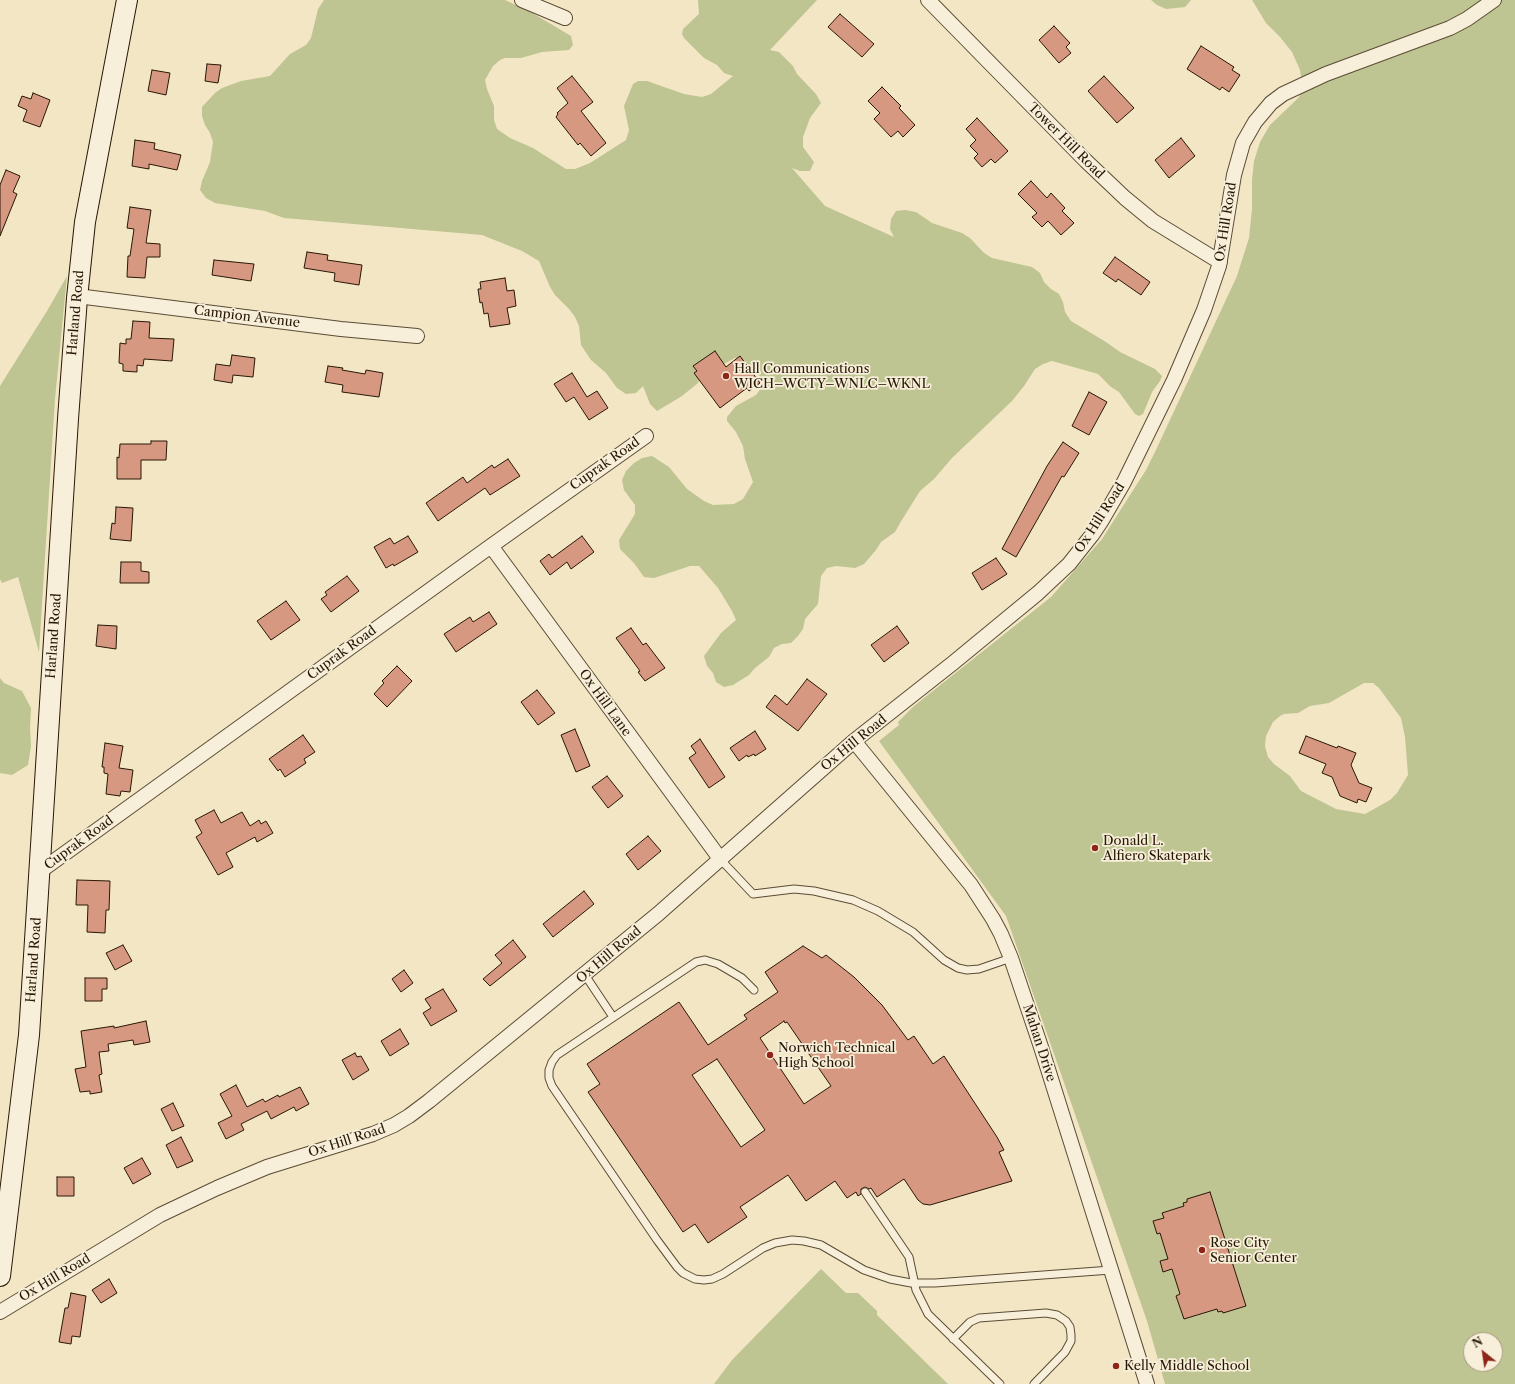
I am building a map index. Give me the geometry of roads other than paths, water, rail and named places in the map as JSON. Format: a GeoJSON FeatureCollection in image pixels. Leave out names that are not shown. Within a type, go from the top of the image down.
{"type":"FeatureCollection","features":[{"type":"Feature","properties":{"kind":"main road","name":"Harland Road"},"geometry":{"type":"LineString","coordinates":[[0,1276],[29,1035],[77,296],[85,222],[127,0]]}},
{"type":"Feature","properties":{"kind":"street"},"geometry":{"type":"LineString","coordinates":[[522,0],[565,18]]}},
{"type":"Feature","properties":{"kind":"street","name":"Tower Hill Road"},"geometry":{"type":"LineString","coordinates":[[928,0],[1080,156],[1125,198],[1153,221],[1220,262]]}},
{"type":"Feature","properties":{"kind":"street","name":"Ox Hill Road"},"geometry":{"type":"LineString","coordinates":[[0,1312],[160,1215],[251,1172],[366,1137],[401,1121],[429,1101],[585,975],[720,860],[823,767],[1038,593],[1069,564],[1102,520],[1124,482],[1174,380],[1209,298],[1220,262],[1234,174],[1249,130],[1271,103],[1282,94],[1313,79],[1459,23],[1494,0]]}},
{"type":"Feature","properties":{"kind":"street","name":"Campion Avenue"},"geometry":{"type":"LineString","coordinates":[[77,296],[341,329],[417,336]]}},
{"type":"Feature","properties":{"kind":"street","name":"Cuprak Road"},"geometry":{"type":"LineString","coordinates":[[39,872],[646,436]]}},
{"type":"Feature","properties":{"kind":"street","name":"Ox Hill Lane"},"geometry":{"type":"LineString","coordinates":[[491,546],[720,860]]}},
{"type":"Feature","properties":{"kind":"street","name":"Mahan Drive"},"geometry":{"type":"LineString","coordinates":[[854,741],[971,885],[997,926],[1011,958],[1147,1384]]}},
{"type":"Feature","properties":{"kind":"lane"},"geometry":{"type":"LineString","coordinates":[[720,860],[753,894],[794,889],[814,891],[853,900],[878,911],[906,927],[921,938],[947,963],[958,968],[970,970],[979,969],[1011,958]]}},
{"type":"Feature","properties":{"kind":"lane"},"geometry":{"type":"LineString","coordinates":[[754,990],[744,979],[714,962],[700,961],[691,964],[554,1058],[549,1070],[550,1082],[657,1240],[680,1270],[686,1275],[694,1279],[712,1279],[723,1274],[769,1245],[785,1241],[798,1240],[821,1246],[876,1275],[914,1283],[1111,1270]]}},
{"type":"Feature","properties":{"kind":"lane"},"geometry":{"type":"LineString","coordinates":[[585,975],[613,1017]]}},
{"type":"Feature","properties":{"kind":"lane"},"geometry":{"type":"LineString","coordinates":[[865,1192],[909,1257],[914,1283],[920,1300],[928,1314],[1000,1384]]}},
{"type":"Feature","properties":{"kind":"lane"},"geometry":{"type":"LineString","coordinates":[[953,1338],[970,1322],[979,1318],[1046,1313],[1053,1313],[1061,1317],[1068,1324],[1071,1331],[1069,1346],[1034,1384]]}},
{"type":"Feature","properties":{"kind":"place","name":"Hall Communications WICH–WCTY–WNLC–WKNL"},"geometry":{"type":"Point","coordinates":[726,376]}},
{"type":"Feature","properties":{"kind":"place","name":"Donald L. Alfiero Skatepark"},"geometry":{"type":"Point","coordinates":[1095,848]}},
{"type":"Feature","properties":{"kind":"place","name":"Norwich Technical High School"},"geometry":{"type":"Point","coordinates":[770,1055]}},
{"type":"Feature","properties":{"kind":"place","name":"Rose City Senior Center"},"geometry":{"type":"Point","coordinates":[1202,1250]}},
{"type":"Feature","properties":{"kind":"place","name":"Kelly Middle School"},"geometry":{"type":"Point","coordinates":[1116,1366]}}]}
